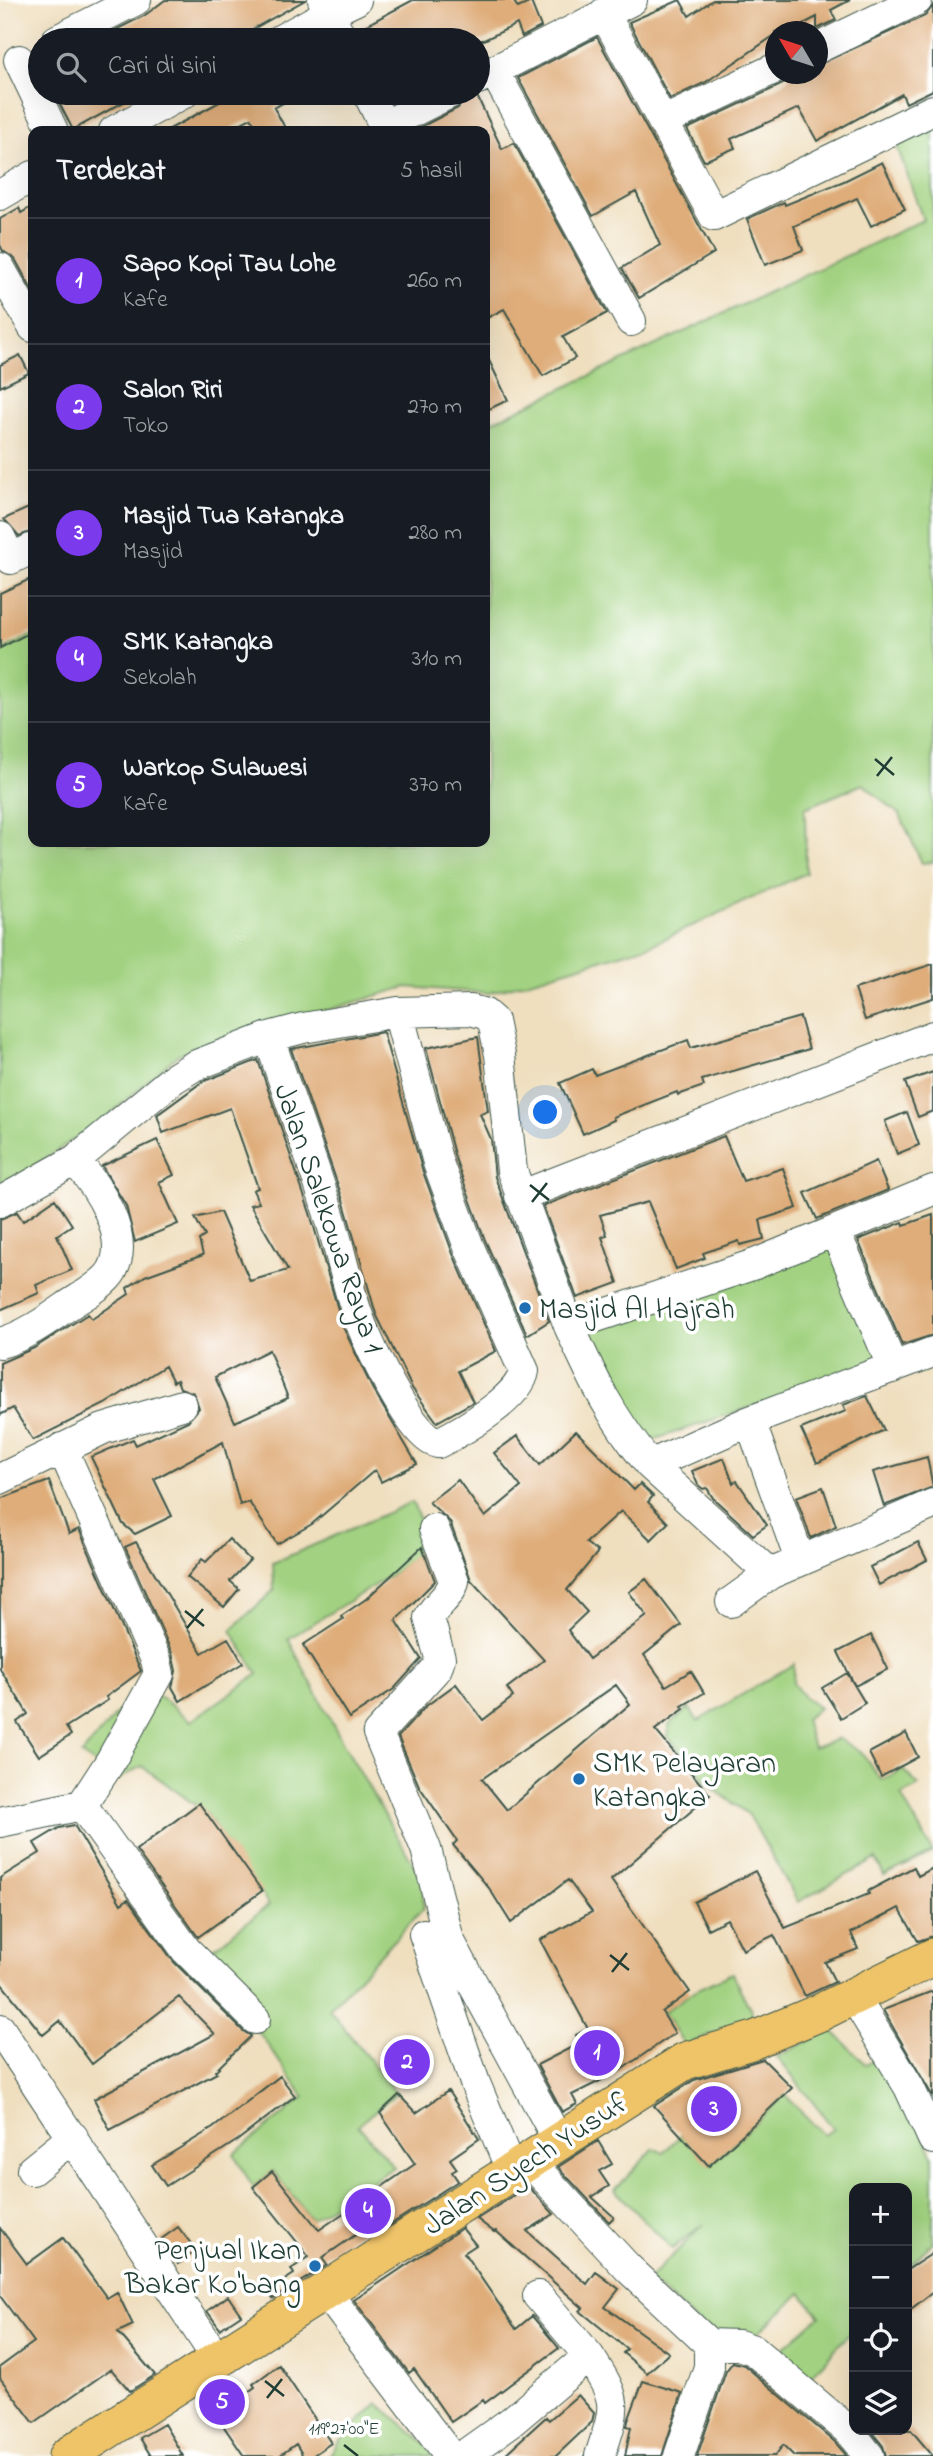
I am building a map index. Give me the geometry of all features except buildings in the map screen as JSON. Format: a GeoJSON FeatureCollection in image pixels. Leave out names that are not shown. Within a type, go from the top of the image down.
{"type":"FeatureCollection","features":[{"type":"Feature","properties":{"kind":"main road","name":"Jalan Syech Yusuf"},"geometry":{"type":"LineString","coordinates":[[67,2456],[685,2061],[754,2040],[933,1957]]}},
{"type":"Feature","properties":{"kind":"street"},"geometry":{"type":"LineString","coordinates":[[80,28],[135,0]]}},
{"type":"Feature","properties":{"kind":"street"},"geometry":{"type":"LineString","coordinates":[[297,28],[326,7],[356,0]]}},
{"type":"Feature","properties":{"kind":"street"},"geometry":{"type":"LineString","coordinates":[[490,73],[632,0]]}},
{"type":"Feature","properties":{"kind":"street"},"geometry":{"type":"LineString","coordinates":[[828,43],[917,0]]}},
{"type":"Feature","properties":{"kind":"street"},"geometry":{"type":"LineString","coordinates":[[326,7],[336,28]]}},
{"type":"Feature","properties":{"kind":"street"},"geometry":{"type":"LineString","coordinates":[[604,13],[714,216],[933,110]]}},
{"type":"Feature","properties":{"kind":"street"},"geometry":{"type":"LineString","coordinates":[[20,60],[28,77]]}},
{"type":"Feature","properties":{"kind":"street"},"geometry":{"type":"LineString","coordinates":[[664,121],[765,73]]}},
{"type":"Feature","properties":{"kind":"street"},"geometry":{"type":"LineString","coordinates":[[490,82],[631,321]]}},
{"type":"Feature","properties":{"kind":"street"},"geometry":{"type":"LineString","coordinates":[[41,105],[51,126]]}},
{"type":"Feature","properties":{"kind":"street"},"geometry":{"type":"LineString","coordinates":[[123,126],[162,105]]}},
{"type":"Feature","properties":{"kind":"street"},"geometry":{"type":"LineString","coordinates":[[373,105],[380,126]]}},
{"type":"Feature","properties":{"kind":"street"},"geometry":{"type":"LineString","coordinates":[[389,126],[428,105]]}},
{"type":"Feature","properties":{"kind":"street"},"geometry":{"type":"LineString","coordinates":[[0,195],[28,179]]}},
{"type":"Feature","properties":{"kind":"street"},"geometry":{"type":"LineString","coordinates":[[0,268],[28,313]]}},
{"type":"Feature","properties":{"kind":"street"},"geometry":{"type":"LineString","coordinates":[[0,1202],[75,1160],[173,1079],[194,1066],[269,1037],[349,1019],[398,1012],[471,1010],[485,1014],[493,1021],[500,1055],[512,1171],[569,1326],[595,1385],[615,1421],[650,1465],[770,1574]]}},
{"type":"Feature","properties":{"kind":"street","name":"Jalan Salekowa Raya 1"},"geometry":{"type":"LineString","coordinates":[[269,1037],[328,1210],[365,1334],[382,1371],[420,1433],[429,1442],[438,1443],[518,1388],[524,1371],[469,1247],[438,1163],[398,1012]]}},
{"type":"Feature","properties":{"kind":"street"},"geometry":{"type":"LineString","coordinates":[[520,1196],[933,1036]]}},
{"type":"Feature","properties":{"kind":"street"},"geometry":{"type":"LineString","coordinates":[[0,1343],[50,1319],[111,1274],[116,1261],[115,1236],[107,1203],[75,1160]]}},
{"type":"Feature","properties":{"kind":"street"},"geometry":{"type":"LineString","coordinates":[[569,1326],[755,1264],[933,1190]]}},
{"type":"Feature","properties":{"kind":"street"},"geometry":{"type":"LineString","coordinates":[[835,1231],[893,1368]]}},
{"type":"Feature","properties":{"kind":"street"},"geometry":{"type":"LineString","coordinates":[[650,1465],[750,1421],[933,1352]]}},
{"type":"Feature","properties":{"kind":"street"},"geometry":{"type":"LineString","coordinates":[[0,1479],[103,1429],[182,1405]]}},
{"type":"Feature","properties":{"kind":"street"},"geometry":{"type":"LineString","coordinates":[[750,1421],[800,1560]]}},
{"type":"Feature","properties":{"kind":"street"},"geometry":{"type":"LineString","coordinates":[[0,1822],[82,1805],[110,1762],[159,1674],[156,1660],[62,1448]]}},
{"type":"Feature","properties":{"kind":"street"},"geometry":{"type":"LineString","coordinates":[[730,1602],[770,1574],[933,1504]]}},
{"type":"Feature","properties":{"kind":"street"},"geometry":{"type":"LineString","coordinates":[[434,1529],[454,1581],[450,1593],[436,1605],[429,1618],[440,1658],[437,1668],[379,1733],[381,1746],[426,1849],[449,1940],[558,2140]]}},
{"type":"Feature","properties":{"kind":"street"},"geometry":{"type":"LineString","coordinates":[[82,1805],[186,1950],[256,2018]]}},
{"type":"Feature","properties":{"kind":"street"},"geometry":{"type":"LineString","coordinates":[[424,1934],[475,2083],[519,2165],[709,2344],[739,2344],[753,2350],[848,2430],[869,2456]]}},
{"type":"Feature","properties":{"kind":"street"},"geometry":{"type":"LineString","coordinates":[[853,1995],[909,2087],[933,2139]]}},
{"type":"Feature","properties":{"kind":"street"},"geometry":{"type":"LineString","coordinates":[[0,2029],[218,2360]]}},
{"type":"Feature","properties":{"kind":"street"},"geometry":{"type":"LineString","coordinates":[[32,2169],[73,2137]]}},
{"type":"Feature","properties":{"kind":"street"},"geometry":{"type":"LineString","coordinates":[[326,2292],[450,2456]]}},
{"type":"Feature","properties":{"kind":"street"},"geometry":{"type":"LineString","coordinates":[[538,2296],[589,2356],[612,2394],[611,2423],[600,2456]]}},
{"type":"Feature","properties":{"kind":"street"},"geometry":{"type":"LineString","coordinates":[[680,2456],[709,2367],[709,2344]]}},
{"type":"Feature","properties":{"kind":"street"},"geometry":{"type":"LineString","coordinates":[[463,2456],[512,2421],[589,2356]]}},
{"type":"Feature","properties":{"kind":"green space"},"geometry":{"type":"Polygon","coordinates":[[[933,128],[933,862],[922,863],[900,815],[863,784],[805,808],[806,873],[651,945],[489,993],[406,987],[179,1054],[108,1116],[3,1187],[0,1183],[0,651],[28,637],[28,847],[490,847],[490,423],[923,220],[897,146],[933,128]]]}},
{"type":"Feature","properties":{"kind":"green space"},"geometry":{"type":"Polygon","coordinates":[[[834,1246],[885,1362],[641,1444],[584,1328],[834,1246]]]}},
{"type":"Feature","properties":{"kind":"green space"},"geometry":{"type":"Polygon","coordinates":[[[412,1502],[430,1542],[394,1573],[288,1639],[344,1745],[423,1881],[423,1909],[329,2009],[396,2093],[358,2125],[394,2167],[311,2219],[273,2171],[253,2187],[234,2154],[304,2097],[205,1955],[269,1905],[206,1813],[142,1766],[119,1779],[81,1755],[135,1693],[160,1697],[191,1721],[258,1674],[231,1630],[274,1590],[273,1563],[412,1502]]]}},
{"type":"Feature","properties":{"kind":"green space"},"geometry":{"type":"Polygon","coordinates":[[[794,1664],[793,1683],[804,1697],[819,1708],[805,1719],[813,1748],[839,1739],[862,1753],[881,1780],[903,1770],[919,1786],[901,1796],[933,1852],[884,1876],[876,1859],[798,1902],[749,1815],[710,1786],[667,1736],[669,1725],[689,1708],[698,1721],[794,1664]]]}},
{"type":"Feature","properties":{"kind":"green space"},"geometry":{"type":"Polygon","coordinates":[[[732,1973],[756,2021],[708,2035],[685,2046],[664,2012],[696,1990],[732,1973]]]}},
{"type":"Feature","properties":{"kind":"green space"},"geometry":{"type":"Polygon","coordinates":[[[831,2029],[866,2065],[880,2055],[904,2091],[933,2156],[933,2242],[912,2263],[912,2183],[849,2183],[849,2334],[804,2384],[774,2356],[820,2316],[801,2293],[745,2345],[714,2338],[649,2279],[704,2224],[672,2249],[615,2190],[654,2148],[663,2153],[681,2135],[710,2165],[785,2095],[824,2135],[834,2129],[777,2057],[831,2029]]]}},
{"type":"Feature","properties":{"kind":"green space"},"geometry":{"type":"Polygon","coordinates":[[[378,2403],[433,2450],[434,2456],[329,2456],[341,2439],[378,2403]]]}},
{"type":"Feature","properties":{"kind":"place","name":"Masjid Al Hajrah"},"geometry":{"type":"Point","coordinates":[525,1308]}},
{"type":"Feature","properties":{"kind":"place","name":"SMK Pelayaran Katangka"},"geometry":{"type":"Point","coordinates":[579,1779]}},
{"type":"Feature","properties":{"kind":"place","name":"Sapo Kopi Tau Lohe"},"geometry":{"type":"Point","coordinates":[597,2053]}},
{"type":"Feature","properties":{"kind":"place","name":"Salon Riri"},"geometry":{"type":"Point","coordinates":[407,2062]}},
{"type":"Feature","properties":{"kind":"place","name":"Masjid Tua Katangka"},"geometry":{"type":"Point","coordinates":[714,2109]}},
{"type":"Feature","properties":{"kind":"place","name":"SMK Katangka"},"geometry":{"type":"Point","coordinates":[368,2211]}},
{"type":"Feature","properties":{"kind":"place","name":"Penjual Ikan Bakar Ko'bang"},"geometry":{"type":"Point","coordinates":[315,2266]}},
{"type":"Feature","properties":{"kind":"place","name":"Warkop Sulawesi"},"geometry":{"type":"Point","coordinates":[222,2402]}}]}
